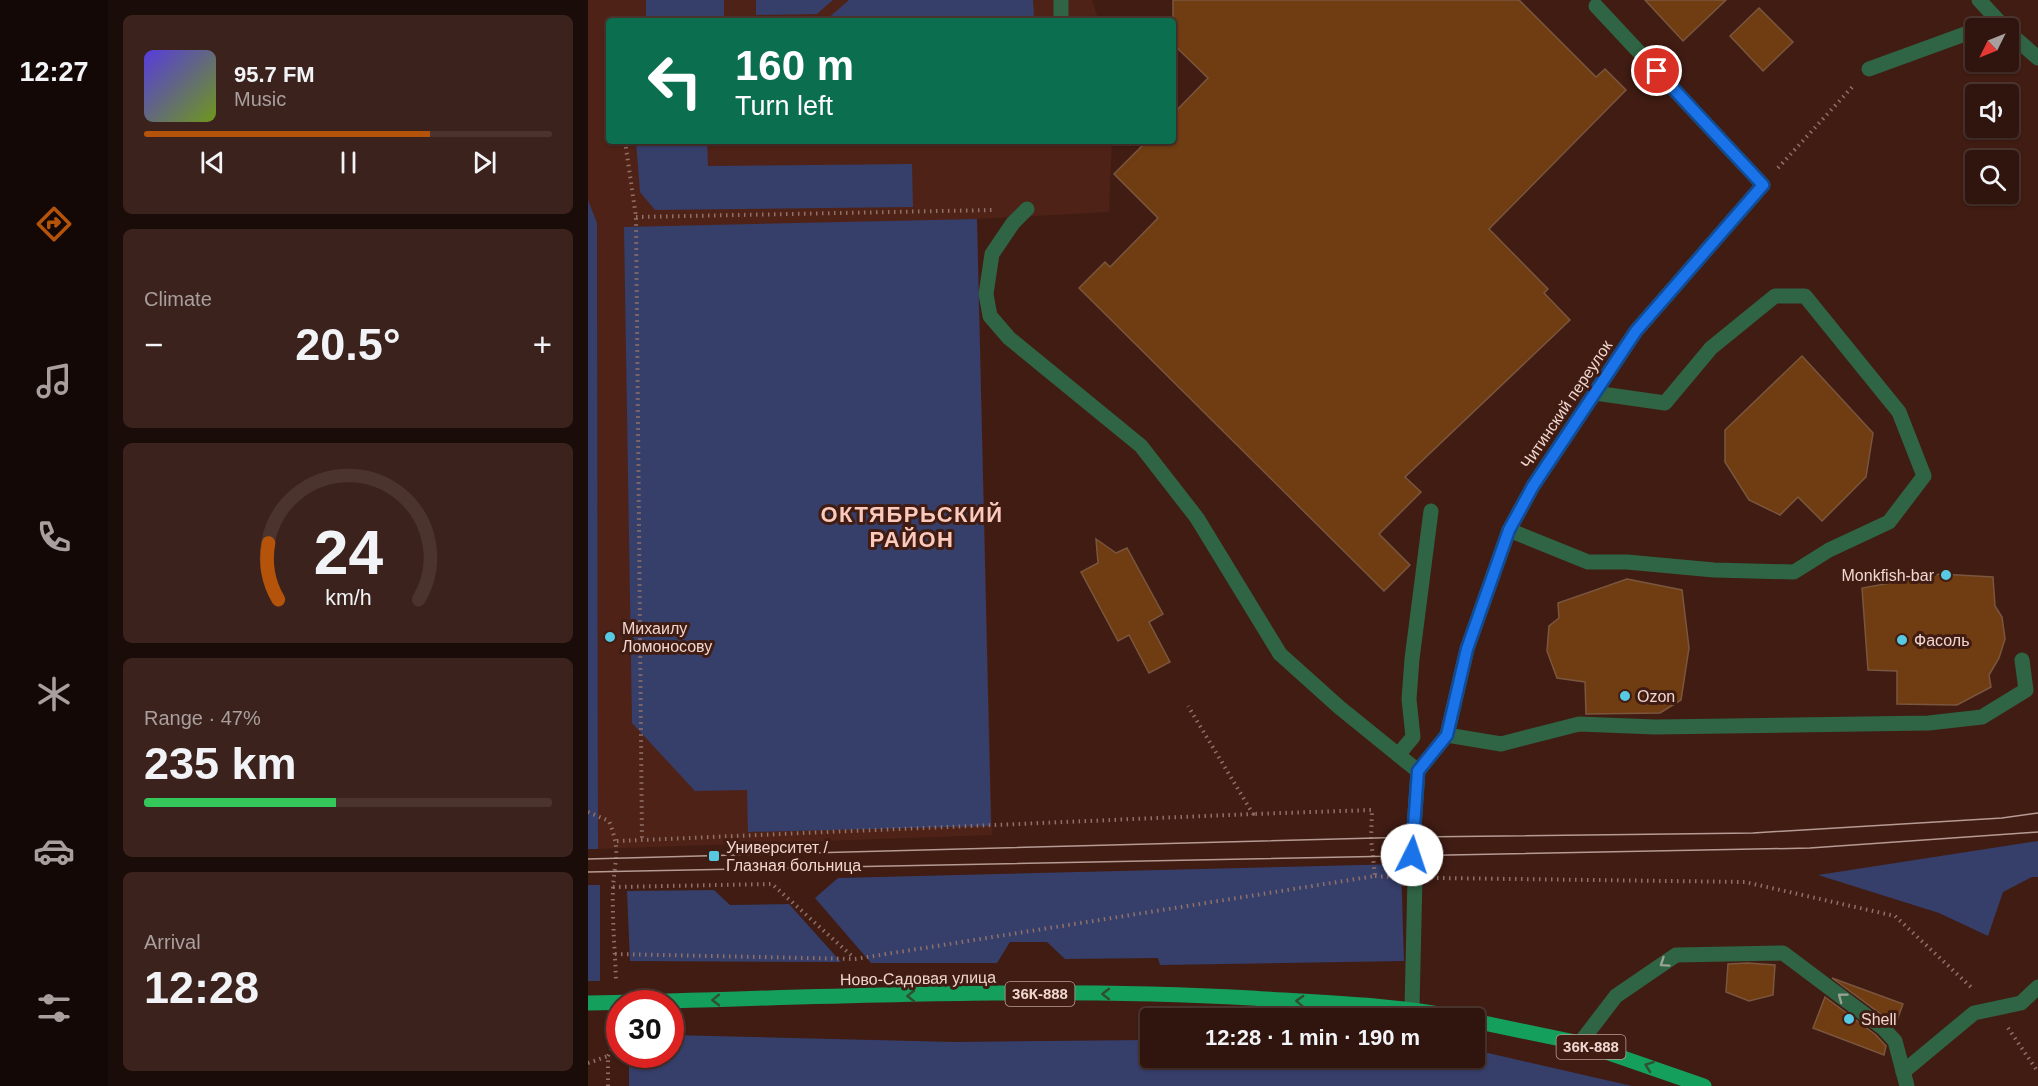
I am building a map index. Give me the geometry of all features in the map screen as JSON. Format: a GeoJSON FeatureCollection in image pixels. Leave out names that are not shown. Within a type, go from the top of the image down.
{"type":"FeatureCollection","features":[{"type":"Feature","properties":{"kind":"main road","name":"Ново-Садовая улица"},"geometry":{"type":"LineString","coordinates":[[684,1001],[1013,994],[1149,994],[1412,1008]]}},
{"type":"Feature","properties":{"kind":"main road","name":"Ново-Садовая улица"},"geometry":{"type":"LineString","coordinates":[[588,1003],[606,1002]]}},
{"type":"Feature","properties":{"kind":"main road","name":"36К-888"},"geometry":{"type":"LineString","coordinates":[[1485,1023],[1580,1043],[1703,1086]]}},
{"type":"Feature","properties":{"kind":"street"},"geometry":{"type":"LineString","coordinates":[[1061,0],[1061,18]]}},
{"type":"Feature","properties":{"kind":"street"},"geometry":{"type":"LineString","coordinates":[[1979,0],[1995,18]]}},
{"type":"Feature","properties":{"kind":"street"},"geometry":{"type":"LineString","coordinates":[[1596,6],[1763,185]]}},
{"type":"Feature","properties":{"kind":"street"},"geometry":{"type":"LineString","coordinates":[[1869,69],[1965,34]]}},
{"type":"Feature","properties":{"kind":"street"},"geometry":{"type":"LineString","coordinates":[[2019,41],[2038,58]]}},
{"type":"Feature","properties":{"kind":"street","name":"Читинский переулок"},"geometry":{"type":"LineString","coordinates":[[1418,771],[1447,735],[1467,649],[1509,530],[1533,486],[1636,331],[1763,185]]}},
{"type":"Feature","properties":{"kind":"street"},"geometry":{"type":"LineString","coordinates":[[1027,209],[1013,223],[992,254],[986,294],[990,316],[1009,338],[1141,446],[1197,518],[1280,654],[1418,771],[1412,855],[1415,877],[1412,1008]]}},
{"type":"Feature","properties":{"kind":"street"},"geometry":{"type":"LineString","coordinates":[[1509,530],[1588,562],[1627,562],[1714,570],[1794,572],[1829,550],[1889,522],[1924,476],[1899,412],[1805,296],[1775,296],[1711,348],[1665,403],[1595,393]]}},
{"type":"Feature","properties":{"kind":"street"},"geometry":{"type":"LineString","coordinates":[[1398,755],[1413,737],[1409,699],[1412,659],[1431,511]]}},
{"type":"Feature","properties":{"kind":"street"},"geometry":{"type":"LineString","coordinates":[[1447,735],[1501,744],[1579,724],[1655,727],[1917,723],[1982,717],[2026,690],[2022,660]]}},
{"type":"Feature","properties":{"kind":"street"},"geometry":{"type":"LineString","coordinates":[[1580,1043],[1616,996],[1676,955],[1784,953],[1883,1028],[1895,1041],[1905,1079],[1974,1013],[2021,1003],[2038,987]]}},
{"type":"Feature","properties":{"kind":"path"},"geometry":{"type":"LineString","coordinates":[[1763,185],[1869,69]]}},
{"type":"Feature","properties":{"kind":"path"},"geometry":{"type":"LineString","coordinates":[[626,144],[636,217],[642,841]]}},
{"type":"Feature","properties":{"kind":"path"},"geometry":{"type":"LineString","coordinates":[[636,217],[1027,209]]}},
{"type":"Feature","properties":{"kind":"path"},"geometry":{"type":"LineString","coordinates":[[1188,706],[1253,813]]}},
{"type":"Feature","properties":{"kind":"path"},"geometry":{"type":"LineString","coordinates":[[617,842],[1253,813],[1372,810],[1371,839],[1375,876]]}},
{"type":"Feature","properties":{"kind":"path"},"geometry":{"type":"LineString","coordinates":[[588,812],[609,821],[617,842],[618,859],[614,887],[616,990]]}},
{"type":"Feature","properties":{"kind":"path"},"geometry":{"type":"LineString","coordinates":[[615,954],[855,959],[1375,876],[1745,882],[1895,916],[1994,1009],[2038,1072]]}},
{"type":"Feature","properties":{"kind":"path"},"geometry":{"type":"LineString","coordinates":[[614,887],[772,884],[855,959]]}},
{"type":"Feature","properties":{"kind":"path"},"geometry":{"type":"LineString","coordinates":[[588,1063],[606,1057]]}},
{"type":"Feature","properties":{"kind":"path"},"geometry":{"type":"LineString","coordinates":[[608,1068],[608,1086]]}},
{"type":"Feature","properties":{"kind":"shaded area"},"geometry":{"type":"Polygon","coordinates":[[[588,0],[1092,0],[1098,18],[606,18],[606,144],[1112,144],[1109,212],[977,219],[992,835],[598,849],[597,224],[588,223],[588,0]]]}},
{"type":"Feature","properties":{"kind":"shaded area"},"geometry":{"type":"Polygon","coordinates":[[[646,0],[724,0],[724,18],[646,18],[646,0]]]}},
{"type":"Feature","properties":{"kind":"shaded area"},"geometry":{"type":"Polygon","coordinates":[[[756,0],[833,0],[817,14],[756,15],[756,0]]]}},
{"type":"Feature","properties":{"kind":"shaded area"},"geometry":{"type":"Polygon","coordinates":[[[849,0],[1033,0],[1034,15],[1032,18],[828,18],[849,0]]]}},
{"type":"Feature","properties":{"kind":"shaded area"},"geometry":{"type":"Polygon","coordinates":[[[636,144],[707,144],[708,166],[912,164],[913,207],[655,210],[640,192],[636,144]]]}},
{"type":"Feature","properties":{"kind":"shaded area"},"geometry":{"type":"Polygon","coordinates":[[[588,200],[597,223],[598,849],[588,849],[588,200]]]}},
{"type":"Feature","properties":{"kind":"shaded area"},"geometry":{"type":"Polygon","coordinates":[[[977,219],[991,826],[748,832],[747,790],[695,791],[632,723],[624,227],[977,219]]]}},
{"type":"Feature","properties":{"kind":"shaded area"},"geometry":{"type":"Polygon","coordinates":[[[2038,841],[2038,877],[2032,877],[2003,892],[1988,936],[1939,913],[1818,875],[2038,841]]]}},
{"type":"Feature","properties":{"kind":"shaded area"},"geometry":{"type":"Polygon","coordinates":[[[1401,864],[1404,961],[1160,965],[1158,958],[1065,959],[1047,942],[1010,942],[997,963],[871,963],[815,898],[838,878],[1401,864]]]}},
{"type":"Feature","properties":{"kind":"shaded area"},"geometry":{"type":"Polygon","coordinates":[[[588,885],[600,885],[600,981],[588,981],[588,885]]]}},
{"type":"Feature","properties":{"kind":"shaded area"},"geometry":{"type":"Polygon","coordinates":[[[714,890],[730,905],[789,904],[841,962],[630,961],[627,891],[714,890]]]}},
{"type":"Feature","properties":{"kind":"shaded area"},"geometry":{"type":"Polygon","coordinates":[[[684,1035],[955,1042],[1140,1040],[1140,1068],[1485,1068],[1485,1052],[1632,1086],[629,1086],[629,1068],[684,1068],[684,1035]]]}},
{"type":"Feature","properties":{"kind":"building"},"geometry":{"type":"Polygon","coordinates":[[[1173,0],[1519,0],[1596,77],[1605,69],[1626,90],[1489,229],[1548,289],[1544,293],[1570,320],[1405,477],[1421,492],[1379,534],[1410,565],[1384,591],[1079,288],[1105,262],[1110,267],[1158,218],[1114,174],[1144,144],[1176,144],[1176,111],[1208,78],[1176,47],[1176,18],[1173,18],[1173,0]]]}},
{"type":"Feature","properties":{"kind":"building"},"geometry":{"type":"Polygon","coordinates":[[[1645,0],[1726,0],[1683,41],[1645,0]]]}},
{"type":"Feature","properties":{"kind":"building"},"geometry":{"type":"Polygon","coordinates":[[[1759,8],[1793,42],[1763,71],[1730,36],[1759,8]]]}},
{"type":"Feature","properties":{"kind":"building"},"geometry":{"type":"Polygon","coordinates":[[[1802,356],[1873,433],[1866,477],[1822,521],[1798,497],[1780,515],[1749,500],[1725,462],[1725,430],[1802,356]]]}},
{"type":"Feature","properties":{"kind":"building"},"geometry":{"type":"Polygon","coordinates":[[[1096,539],[1116,553],[1127,548],[1163,614],[1149,622],[1170,662],[1149,673],[1129,635],[1118,641],[1081,572],[1098,563],[1096,539]]]}},
{"type":"Feature","properties":{"kind":"building"},"geometry":{"type":"Polygon","coordinates":[[[1940,574],[1993,577],[1995,606],[2002,617],[2005,639],[1999,658],[1989,675],[1991,687],[1957,705],[1897,704],[1897,671],[1868,670],[1862,588],[1940,574]]]}},
{"type":"Feature","properties":{"kind":"building"},"geometry":{"type":"Polygon","coordinates":[[[1627,579],[1682,590],[1689,648],[1681,700],[1660,713],[1586,714],[1585,682],[1557,678],[1547,651],[1549,626],[1559,618],[1558,603],[1627,579]]]}},
{"type":"Feature","properties":{"kind":"building"},"geometry":{"type":"Polygon","coordinates":[[[1728,964],[1775,965],[1773,995],[1749,1001],[1726,992],[1728,964]]]}},
{"type":"Feature","properties":{"kind":"building"},"geometry":{"type":"Polygon","coordinates":[[[1832,978],[1903,1004],[1895,1026],[1889,1020],[1832,978]]]}},
{"type":"Feature","properties":{"kind":"building"},"geometry":{"type":"Polygon","coordinates":[[[1825,997],[1876,1035],[1886,1046],[1884,1055],[1813,1028],[1825,997]]]}},
{"type":"Feature","properties":{"kind":"tram line"},"geometry":{"type":"LineString","coordinates":[[588,859],[1414,837],[1753,833],[2002,818],[2038,813]]}},
{"type":"Feature","properties":{"kind":"tram line"},"geometry":{"type":"LineString","coordinates":[[588,872],[1810,848],[2038,832]]}},
{"type":"Feature","properties":{"kind":"place","name":"Monkfish-bar"},"geometry":{"type":"Point","coordinates":[1946,575]}},
{"type":"Feature","properties":{"kind":"place","name":"Михаилу Ломоносову"},"geometry":{"type":"Point","coordinates":[610,637]}},
{"type":"Feature","properties":{"kind":"place","name":"Фасоль"},"geometry":{"type":"Point","coordinates":[1902,640]}},
{"type":"Feature","properties":{"kind":"place","name":"Ozon"},"geometry":{"type":"Point","coordinates":[1625,696]}},
{"type":"Feature","properties":{"kind":"place","name":"Университет / Глазная больница"},"geometry":{"type":"Point","coordinates":[714,856]}},
{"type":"Feature","properties":{"kind":"place","name":"Shell"},"geometry":{"type":"Point","coordinates":[1849,1019]}},
{"type":"Feature","properties":{"kind":"district","name":"ОКТЯБРЬСКИЙ РАЙОН"},"geometry":{"type":"Point","coordinates":[912,526]}},
{"type":"Feature","properties":{"kind":"route"},"geometry":{"type":"LineString","coordinates":[[1412,855],[1418,771],[1447,735],[1467,649],[1509,530],[1533,486],[1636,331],[1763,185],[1657,71]]}}]}
